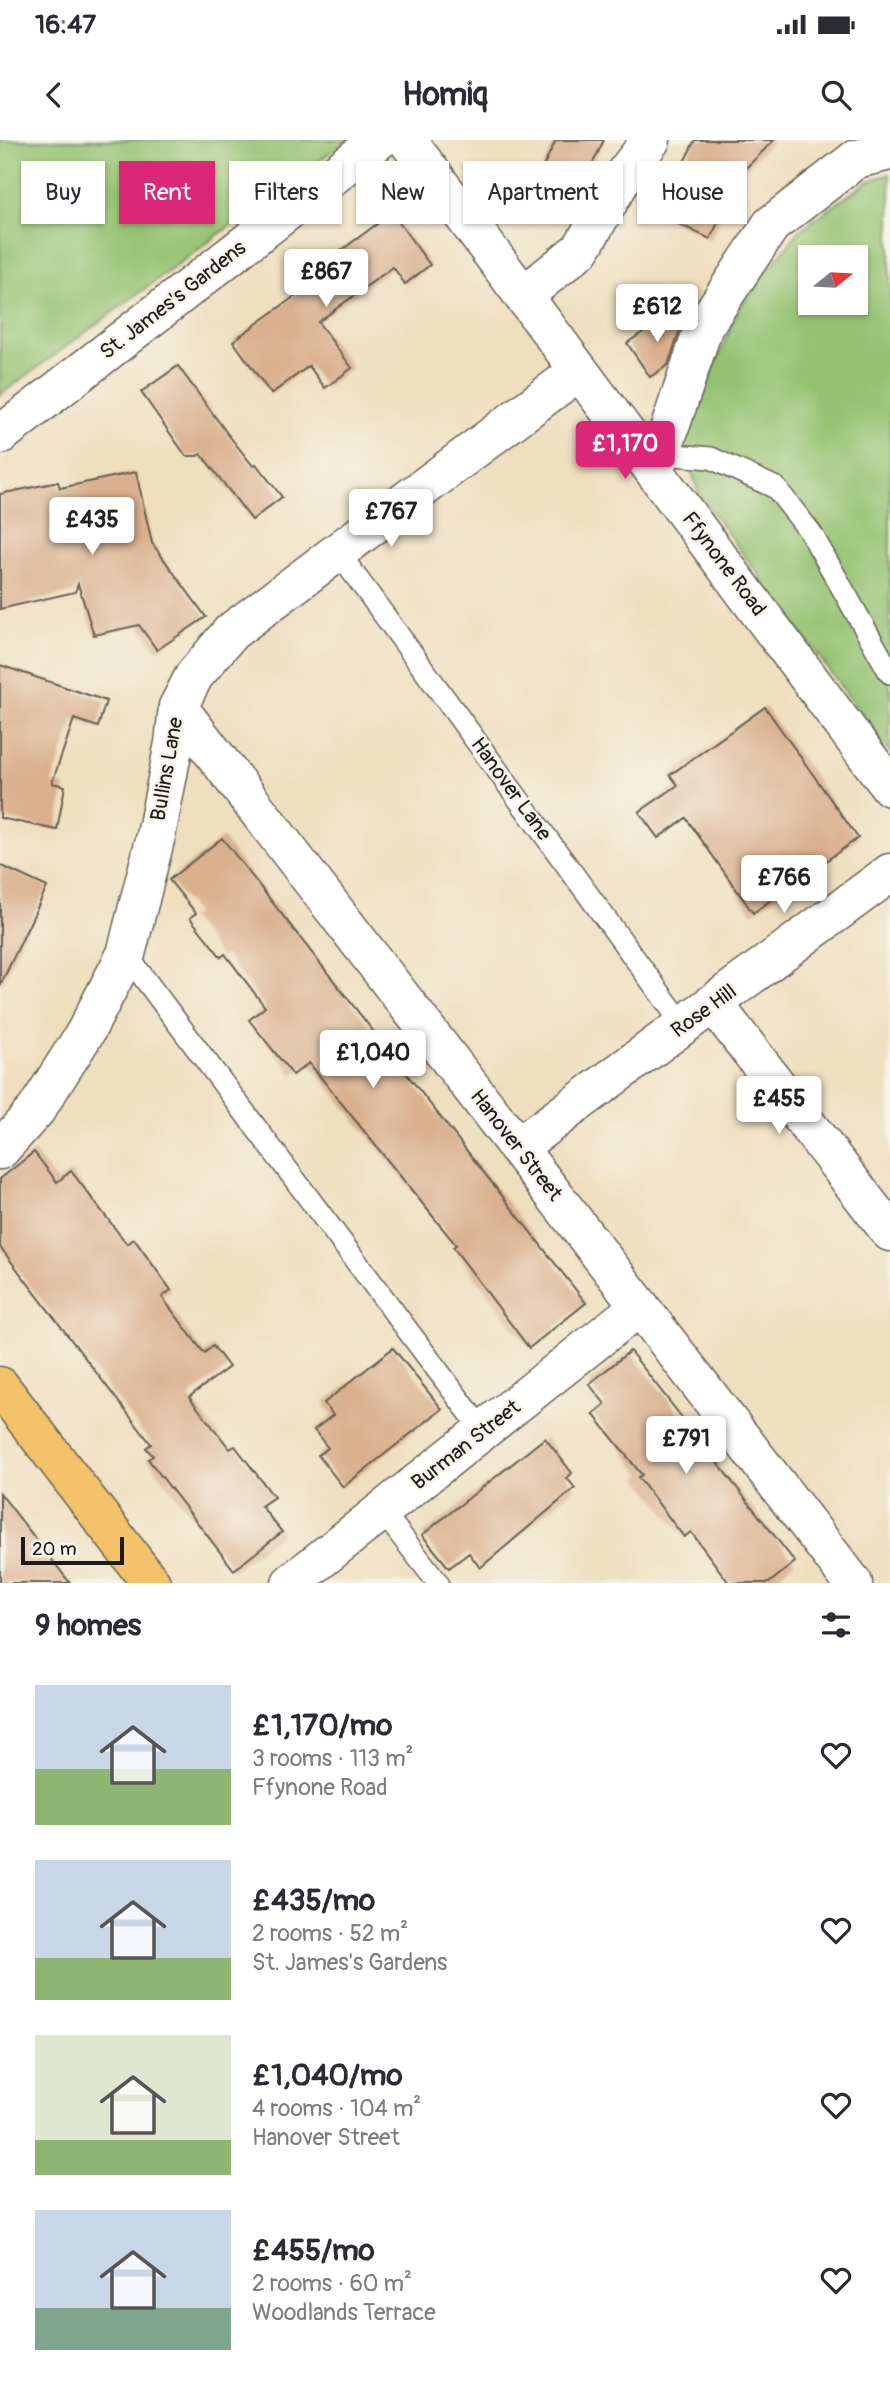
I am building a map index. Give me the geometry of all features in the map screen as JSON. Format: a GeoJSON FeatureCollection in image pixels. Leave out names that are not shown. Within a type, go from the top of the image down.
{"type":"FeatureCollection","features":[{"type":"Feature","properties":{"kind":"main road"},"geometry":{"type":"LineString","coordinates":[[0,1387],[151,1583]]}},
{"type":"Feature","properties":{"kind":"street","name":"St. James's Gardens"},"geometry":{"type":"LineString","coordinates":[[0,435],[379,140]]}},
{"type":"Feature","properties":{"kind":"street","name":"Ffynone Road"},"geometry":{"type":"LineString","coordinates":[[407,140],[579,371],[659,463],[890,787]]}},
{"type":"Feature","properties":{"kind":"street"},"geometry":{"type":"LineString","coordinates":[[523,296],[581,249],[625,172],[651,140]]}},
{"type":"Feature","properties":{"kind":"street"},"geometry":{"type":"LineString","coordinates":[[659,463],[704,326],[771,225],[856,159],[890,151]]}},
{"type":"Feature","properties":{"kind":"street","name":"Bullins Lane"},"geometry":{"type":"LineString","coordinates":[[0,1150],[36,1110],[85,1033],[126,954],[156,836],[174,743],[178,707],[194,676],[230,632],[579,371]]}},
{"type":"Feature","properties":{"kind":"street","name":"Hanover Street"},"geometry":{"type":"LineString","coordinates":[[178,707],[640,1306],[840,1578]]}},
{"type":"Feature","properties":{"kind":"street","name":"Rose Hill"},"geometry":{"type":"LineString","coordinates":[[518,1147],[890,873]]}},
{"type":"Feature","properties":{"kind":"street"},"geometry":{"type":"LineString","coordinates":[[714,1004],[890,1232]]}},
{"type":"Feature","properties":{"kind":"street","name":"Burman Street"},"geometry":{"type":"LineString","coordinates":[[291,1583],[640,1306]]}},
{"type":"Feature","properties":{"kind":"lane"},"geometry":{"type":"LineString","coordinates":[[659,463],[711,458],[776,488],[811,533],[890,673]]}},
{"type":"Feature","properties":{"kind":"lane","name":"Hanover Lane"},"geometry":{"type":"LineString","coordinates":[[338,552],[684,1026]]}},
{"type":"Feature","properties":{"kind":"lane"},"geometry":{"type":"LineString","coordinates":[[126,954],[483,1431]]}},
{"type":"Feature","properties":{"kind":"lane"},"geometry":{"type":"LineString","coordinates":[[382,1511],[438,1583]]}},
{"type":"Feature","properties":{"kind":"green space"},"geometry":{"type":"Polygon","coordinates":[[[0,140],[347,140],[318,161],[229,161],[229,224],[233,224],[0,395],[0,140]]]}},
{"type":"Feature","properties":{"kind":"green space"},"geometry":{"type":"Polygon","coordinates":[[[890,174],[890,753],[699,494],[683,444],[738,309],[800,230],[867,182],[890,174]]]}},
{"type":"Feature","properties":{"kind":"building"},"geometry":{"type":"Polygon","coordinates":[[[556,140],[604,140],[594,161],[546,161],[556,140]]]}},
{"type":"Feature","properties":{"kind":"building"},"geometry":{"type":"Polygon","coordinates":[[[695,140],[774,140],[747,167],[747,161],[684,161],[695,140]]]}},
{"type":"Feature","properties":{"kind":"building"},"geometry":{"type":"Polygon","coordinates":[[[377,224],[400,224],[430,265],[405,284],[393,267],[318,322],[352,368],[325,388],[309,366],[271,394],[233,341],[334,268],[344,259],[339,252],[377,224]]]}},
{"type":"Feature","properties":{"kind":"building"},"geometry":{"type":"Polygon","coordinates":[[[679,224],[717,224],[710,239],[679,224]]]}},
{"type":"Feature","properties":{"kind":"building"},"geometry":{"type":"Polygon","coordinates":[[[674,311],[682,323],[668,365],[650,377],[627,343],[674,311]]]}},
{"type":"Feature","properties":{"kind":"building"},"geometry":{"type":"Polygon","coordinates":[[[178,366],[253,466],[256,464],[282,497],[252,520],[201,454],[186,456],[141,392],[178,366]]]}},
{"type":"Feature","properties":{"kind":"building"},"geometry":{"type":"Polygon","coordinates":[[[136,472],[152,543],[206,617],[157,650],[139,625],[94,635],[78,584],[75,592],[0,609],[0,494],[58,482],[60,488],[136,472]]]}},
{"type":"Feature","properties":{"kind":"building"},"geometry":{"type":"Polygon","coordinates":[[[0,665],[106,701],[98,727],[74,719],[52,783],[65,786],[57,830],[0,818],[0,665]]]}},
{"type":"Feature","properties":{"kind":"building"},"geometry":{"type":"Polygon","coordinates":[[[765,707],[858,838],[753,913],[686,818],[658,838],[639,812],[678,785],[670,775],[765,707]]]}},
{"type":"Feature","properties":{"kind":"building"},"geometry":{"type":"Polygon","coordinates":[[[222,838],[586,1303],[529,1348],[453,1247],[456,1245],[309,1063],[293,1075],[249,1020],[265,1007],[225,954],[221,957],[190,918],[196,913],[169,880],[222,838]]]}},
{"type":"Feature","properties":{"kind":"building"},"geometry":{"type":"Polygon","coordinates":[[[0,865],[47,887],[0,986],[0,865]]]}},
{"type":"Feature","properties":{"kind":"building"},"geometry":{"type":"Polygon","coordinates":[[[34,1152],[57,1182],[71,1171],[127,1244],[134,1239],[171,1290],[162,1297],[204,1353],[213,1346],[229,1367],[189,1397],[230,1449],[235,1446],[274,1497],[261,1506],[282,1532],[234,1570],[148,1459],[153,1456],[146,1448],[151,1444],[0,1247],[0,1179],[34,1152]]]}},
{"type":"Feature","properties":{"kind":"building"},"geometry":{"type":"Polygon","coordinates":[[[393,1348],[442,1409],[343,1487],[318,1455],[328,1448],[314,1430],[333,1415],[324,1403],[393,1348]]]}},
{"type":"Feature","properties":{"kind":"building"},"geometry":{"type":"Polygon","coordinates":[[[630,1351],[795,1562],[769,1583],[729,1583],[691,1532],[684,1537],[638,1477],[642,1475],[593,1414],[605,1404],[589,1384],[630,1351]]]}},
{"type":"Feature","properties":{"kind":"building"},"geometry":{"type":"Polygon","coordinates":[[[545,1438],[572,1473],[567,1478],[575,1488],[480,1568],[469,1553],[449,1568],[422,1535],[545,1438]]]}},
{"type":"Feature","properties":{"kind":"building"},"geometry":{"type":"Polygon","coordinates":[[[0,1493],[41,1546],[70,1583],[0,1583],[0,1493]]]}}]}
